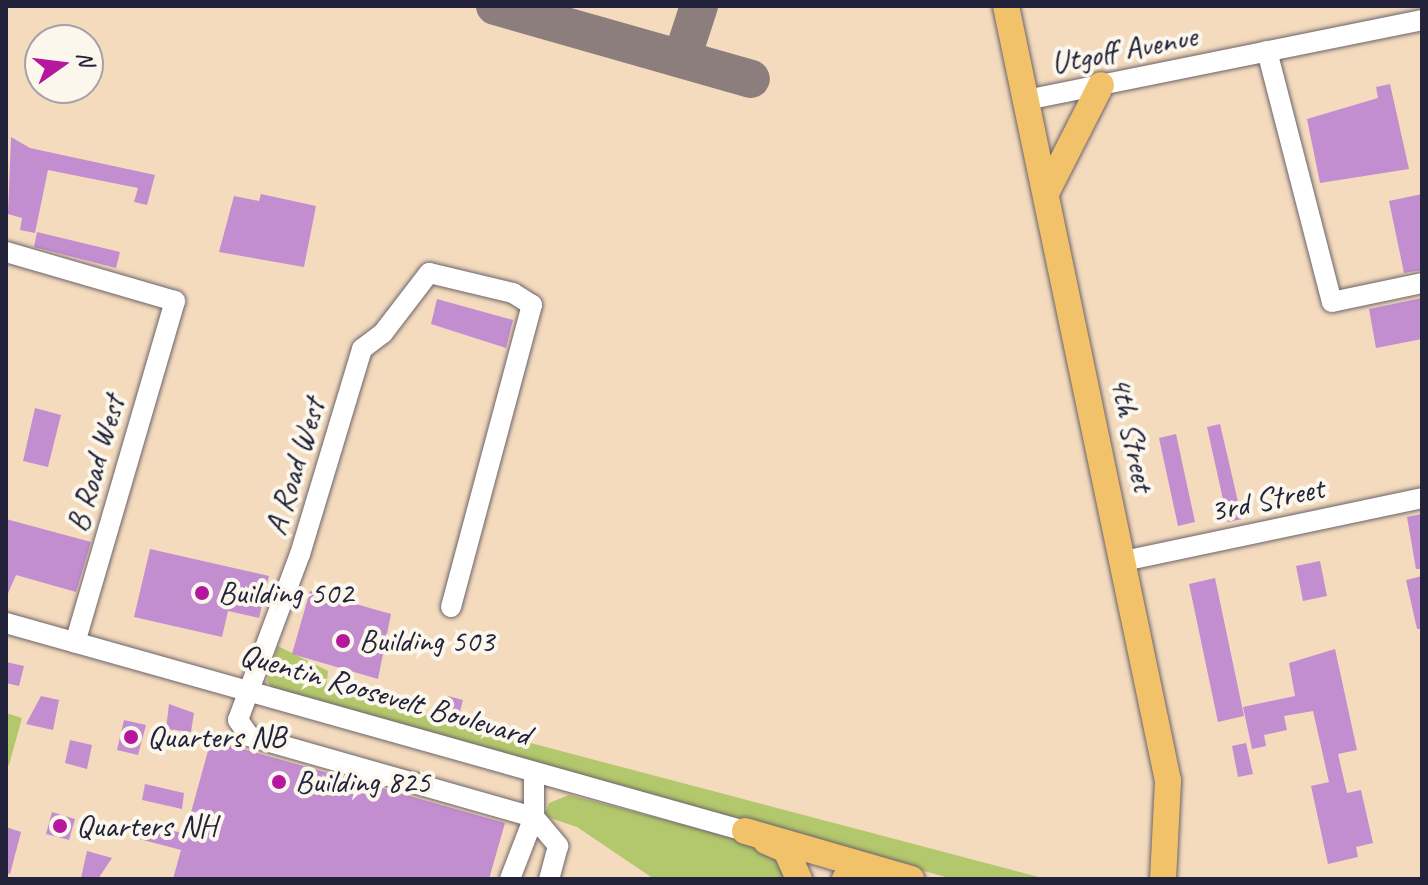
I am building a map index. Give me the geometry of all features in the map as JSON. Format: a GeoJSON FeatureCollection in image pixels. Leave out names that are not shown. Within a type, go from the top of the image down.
{"type":"FeatureCollection","features":[{"type":"Feature","properties":{"kind":"main road","name":"4th Street"},"geometry":{"type":"LineString","coordinates":[[1006,6],[1168,781],[1163,879]]}},
{"type":"Feature","properties":{"kind":"main road"},"geometry":{"type":"LineString","coordinates":[[1046,193],[1101,85]]}},
{"type":"Feature","properties":{"kind":"main road"},"geometry":{"type":"LineString","coordinates":[[745,831],[902,876]]}},
{"type":"Feature","properties":{"kind":"main road"},"geometry":{"type":"LineString","coordinates":[[745,831],[786,850],[799,879]]}},
{"type":"Feature","properties":{"kind":"main road"},"geometry":{"type":"LineString","coordinates":[[845,879],[902,876]]}},
{"type":"Feature","properties":{"kind":"street","name":"Utgoff Avenue"},"geometry":{"type":"LineString","coordinates":[[1026,100],[1422,20]]}},
{"type":"Feature","properties":{"kind":"street"},"geometry":{"type":"LineString","coordinates":[[1267,51],[1332,302],[1422,283]]}},
{"type":"Feature","properties":{"kind":"street","name":"B Road West"},"geometry":{"type":"LineString","coordinates":[[6,252],[175,301],[75,643]]}},
{"type":"Feature","properties":{"kind":"street","name":"A Road West"},"geometry":{"type":"LineString","coordinates":[[451,607],[532,305],[513,293],[429,273],[383,333],[362,349],[300,554],[238,720],[249,736],[534,817]]}},
{"type":"Feature","properties":{"kind":"street","name":"3rd Street"},"geometry":{"type":"LineString","coordinates":[[1124,561],[1422,498]]}},
{"type":"Feature","properties":{"kind":"street","name":"Quentin Roosevelt Boulevard"},"geometry":{"type":"LineString","coordinates":[[6,623],[745,831]]}},
{"type":"Feature","properties":{"kind":"street"},"geometry":{"type":"LineString","coordinates":[[510,879],[534,817],[534,772]]}},
{"type":"Feature","properties":{"kind":"street"},"geometry":{"type":"LineString","coordinates":[[534,817],[558,846],[549,879]]}},
{"type":"Feature","properties":{"kind":"green space"},"geometry":{"type":"Polygon","coordinates":[[[278,646],[328,671],[326,689],[1046,879],[953,879],[273,691],[267,680],[278,646]]]}},
{"type":"Feature","properties":{"kind":"green space"},"geometry":{"type":"Polygon","coordinates":[[[6,713],[22,718],[9,765],[6,764],[6,713]]]}},
{"type":"Feature","properties":{"kind":"green space"},"geometry":{"type":"Polygon","coordinates":[[[569,795],[758,844],[772,851],[790,879],[654,879],[577,827],[544,816],[549,803],[569,795]]]}},
{"type":"Feature","properties":{"kind":"building"},"geometry":{"type":"Polygon","coordinates":[[[1390,84],[1409,169],[1320,183],[1307,119],[1378,98],[1376,87],[1390,84]]]}},
{"type":"Feature","properties":{"kind":"building"},"geometry":{"type":"Polygon","coordinates":[[[11,137],[30,148],[155,175],[147,205],[134,202],[138,188],[48,170],[35,233],[20,230],[22,218],[8,214],[11,137]]]}},
{"type":"Feature","properties":{"kind":"building"},"geometry":{"type":"Polygon","coordinates":[[[261,194],[316,206],[304,267],[219,252],[234,196],[259,201],[261,194]]]}},
{"type":"Feature","properties":{"kind":"building"},"geometry":{"type":"Polygon","coordinates":[[[1422,194],[1422,270],[1404,273],[1389,201],[1422,194]]]}},
{"type":"Feature","properties":{"kind":"building"},"geometry":{"type":"Polygon","coordinates":[[[37,232],[120,252],[116,268],[34,247],[37,232]]]}},
{"type":"Feature","properties":{"kind":"building"},"geometry":{"type":"Polygon","coordinates":[[[1422,298],[1422,339],[1376,348],[1369,309],[1422,298]]]}},
{"type":"Feature","properties":{"kind":"building"},"geometry":{"type":"Polygon","coordinates":[[[437,299],[513,320],[506,348],[431,324],[437,299]]]}},
{"type":"Feature","properties":{"kind":"building"},"geometry":{"type":"Polygon","coordinates":[[[35,408],[61,415],[48,467],[23,461],[35,408]]]}},
{"type":"Feature","properties":{"kind":"building"},"geometry":{"type":"Polygon","coordinates":[[[1220,424],[1242,519],[1228,522],[1207,427],[1220,424]]]}},
{"type":"Feature","properties":{"kind":"building"},"geometry":{"type":"Polygon","coordinates":[[[1176,434],[1195,522],[1178,526],[1159,438],[1176,434]]]}},
{"type":"Feature","properties":{"kind":"building"},"geometry":{"type":"Polygon","coordinates":[[[1422,514],[1422,569],[1416,569],[1407,517],[1422,514]]]}},
{"type":"Feature","properties":{"kind":"building"},"geometry":{"type":"Polygon","coordinates":[[[6,519],[91,542],[76,592],[16,575],[6,598],[6,519]]]}},
{"type":"Feature","properties":{"kind":"building","name":"Building 502"},"geometry":{"type":"Polygon","coordinates":[[[150,549],[269,576],[259,618],[228,611],[222,637],[134,617],[150,549]]]}},
{"type":"Feature","properties":{"kind":"building"},"geometry":{"type":"Polygon","coordinates":[[[1320,561],[1327,596],[1303,601],[1296,566],[1320,561]]]}},
{"type":"Feature","properties":{"kind":"building"},"geometry":{"type":"Polygon","coordinates":[[[1422,576],[1422,629],[1417,629],[1406,580],[1422,576]]]}},
{"type":"Feature","properties":{"kind":"building"},"geometry":{"type":"Polygon","coordinates":[[[1215,578],[1244,716],[1218,722],[1189,584],[1215,578]]]}},
{"type":"Feature","properties":{"kind":"building","name":"Building 503"},"geometry":{"type":"Polygon","coordinates":[[[310,591],[391,614],[378,679],[292,654],[310,591]]]}},
{"type":"Feature","properties":{"kind":"building"},"geometry":{"type":"Polygon","coordinates":[[[1335,649],[1357,750],[1338,754],[1347,793],[1361,790],[1373,843],[1356,847],[1358,857],[1328,864],[1311,786],[1329,782],[1313,711],[1284,716],[1287,730],[1264,735],[1266,746],[1252,749],[1243,707],[1295,696],[1289,663],[1335,649]]]}},
{"type":"Feature","properties":{"kind":"building"},"geometry":{"type":"Polygon","coordinates":[[[6,662],[24,666],[19,686],[6,683],[6,662]]]}},
{"type":"Feature","properties":{"kind":"building"},"geometry":{"type":"Polygon","coordinates":[[[41,696],[59,700],[53,730],[26,724],[41,696]]]}},
{"type":"Feature","properties":{"kind":"building"},"geometry":{"type":"Polygon","coordinates":[[[448,696],[463,700],[459,715],[444,710],[448,696]]]}},
{"type":"Feature","properties":{"kind":"building"},"geometry":{"type":"Polygon","coordinates":[[[169,704],[194,713],[191,732],[166,729],[169,704]]]}},
{"type":"Feature","properties":{"kind":"building","name":"Quarters NB"},"geometry":{"type":"Polygon","coordinates":[[[124,720],[146,725],[138,755],[117,750],[124,720]]]}},
{"type":"Feature","properties":{"kind":"building"},"geometry":{"type":"Polygon","coordinates":[[[70,740],[92,745],[87,769],[65,763],[70,740]]]}},
{"type":"Feature","properties":{"kind":"building","name":"Building 825"},"geometry":{"type":"Polygon","coordinates":[[[211,740],[505,823],[489,879],[173,879],[181,850],[132,837],[137,821],[185,834],[211,740]]]}},
{"type":"Feature","properties":{"kind":"building"},"geometry":{"type":"Polygon","coordinates":[[[1246,743],[1253,774],[1238,777],[1232,746],[1246,743]]]}},
{"type":"Feature","properties":{"kind":"building"},"geometry":{"type":"Polygon","coordinates":[[[145,784],[184,793],[182,809],[142,800],[145,784]]]}},
{"type":"Feature","properties":{"kind":"building","name":"Quarters NH"},"geometry":{"type":"Polygon","coordinates":[[[52,812],[75,819],[69,840],[46,834],[52,812]]]}},
{"type":"Feature","properties":{"kind":"building"},"geometry":{"type":"Polygon","coordinates":[[[6,827],[21,832],[10,874],[6,873],[6,827]]]}},
{"type":"Feature","properties":{"kind":"building"},"geometry":{"type":"Polygon","coordinates":[[[87,851],[112,858],[98,879],[81,878],[87,851]]]}},
{"type":"Feature","properties":{"kind":"taxiway"},"geometry":{"type":"LineString","coordinates":[[495,6],[751,79]]}},
{"type":"Feature","properties":{"kind":"taxiway"},"geometry":{"type":"LineString","coordinates":[[682,58],[699,6]]}},
{"type":"Feature","properties":{"kind":"place","name":"Building 502"},"geometry":{"type":"Point","coordinates":[202,593]}},
{"type":"Feature","properties":{"kind":"place","name":"Building 503"},"geometry":{"type":"Point","coordinates":[343,641]}},
{"type":"Feature","properties":{"kind":"place","name":"Quarters NB"},"geometry":{"type":"Point","coordinates":[131,737]}},
{"type":"Feature","properties":{"kind":"place","name":"Building 825"},"geometry":{"type":"Point","coordinates":[279,782]}},
{"type":"Feature","properties":{"kind":"place","name":"Quarters NH"},"geometry":{"type":"Point","coordinates":[60,826]}}]}
